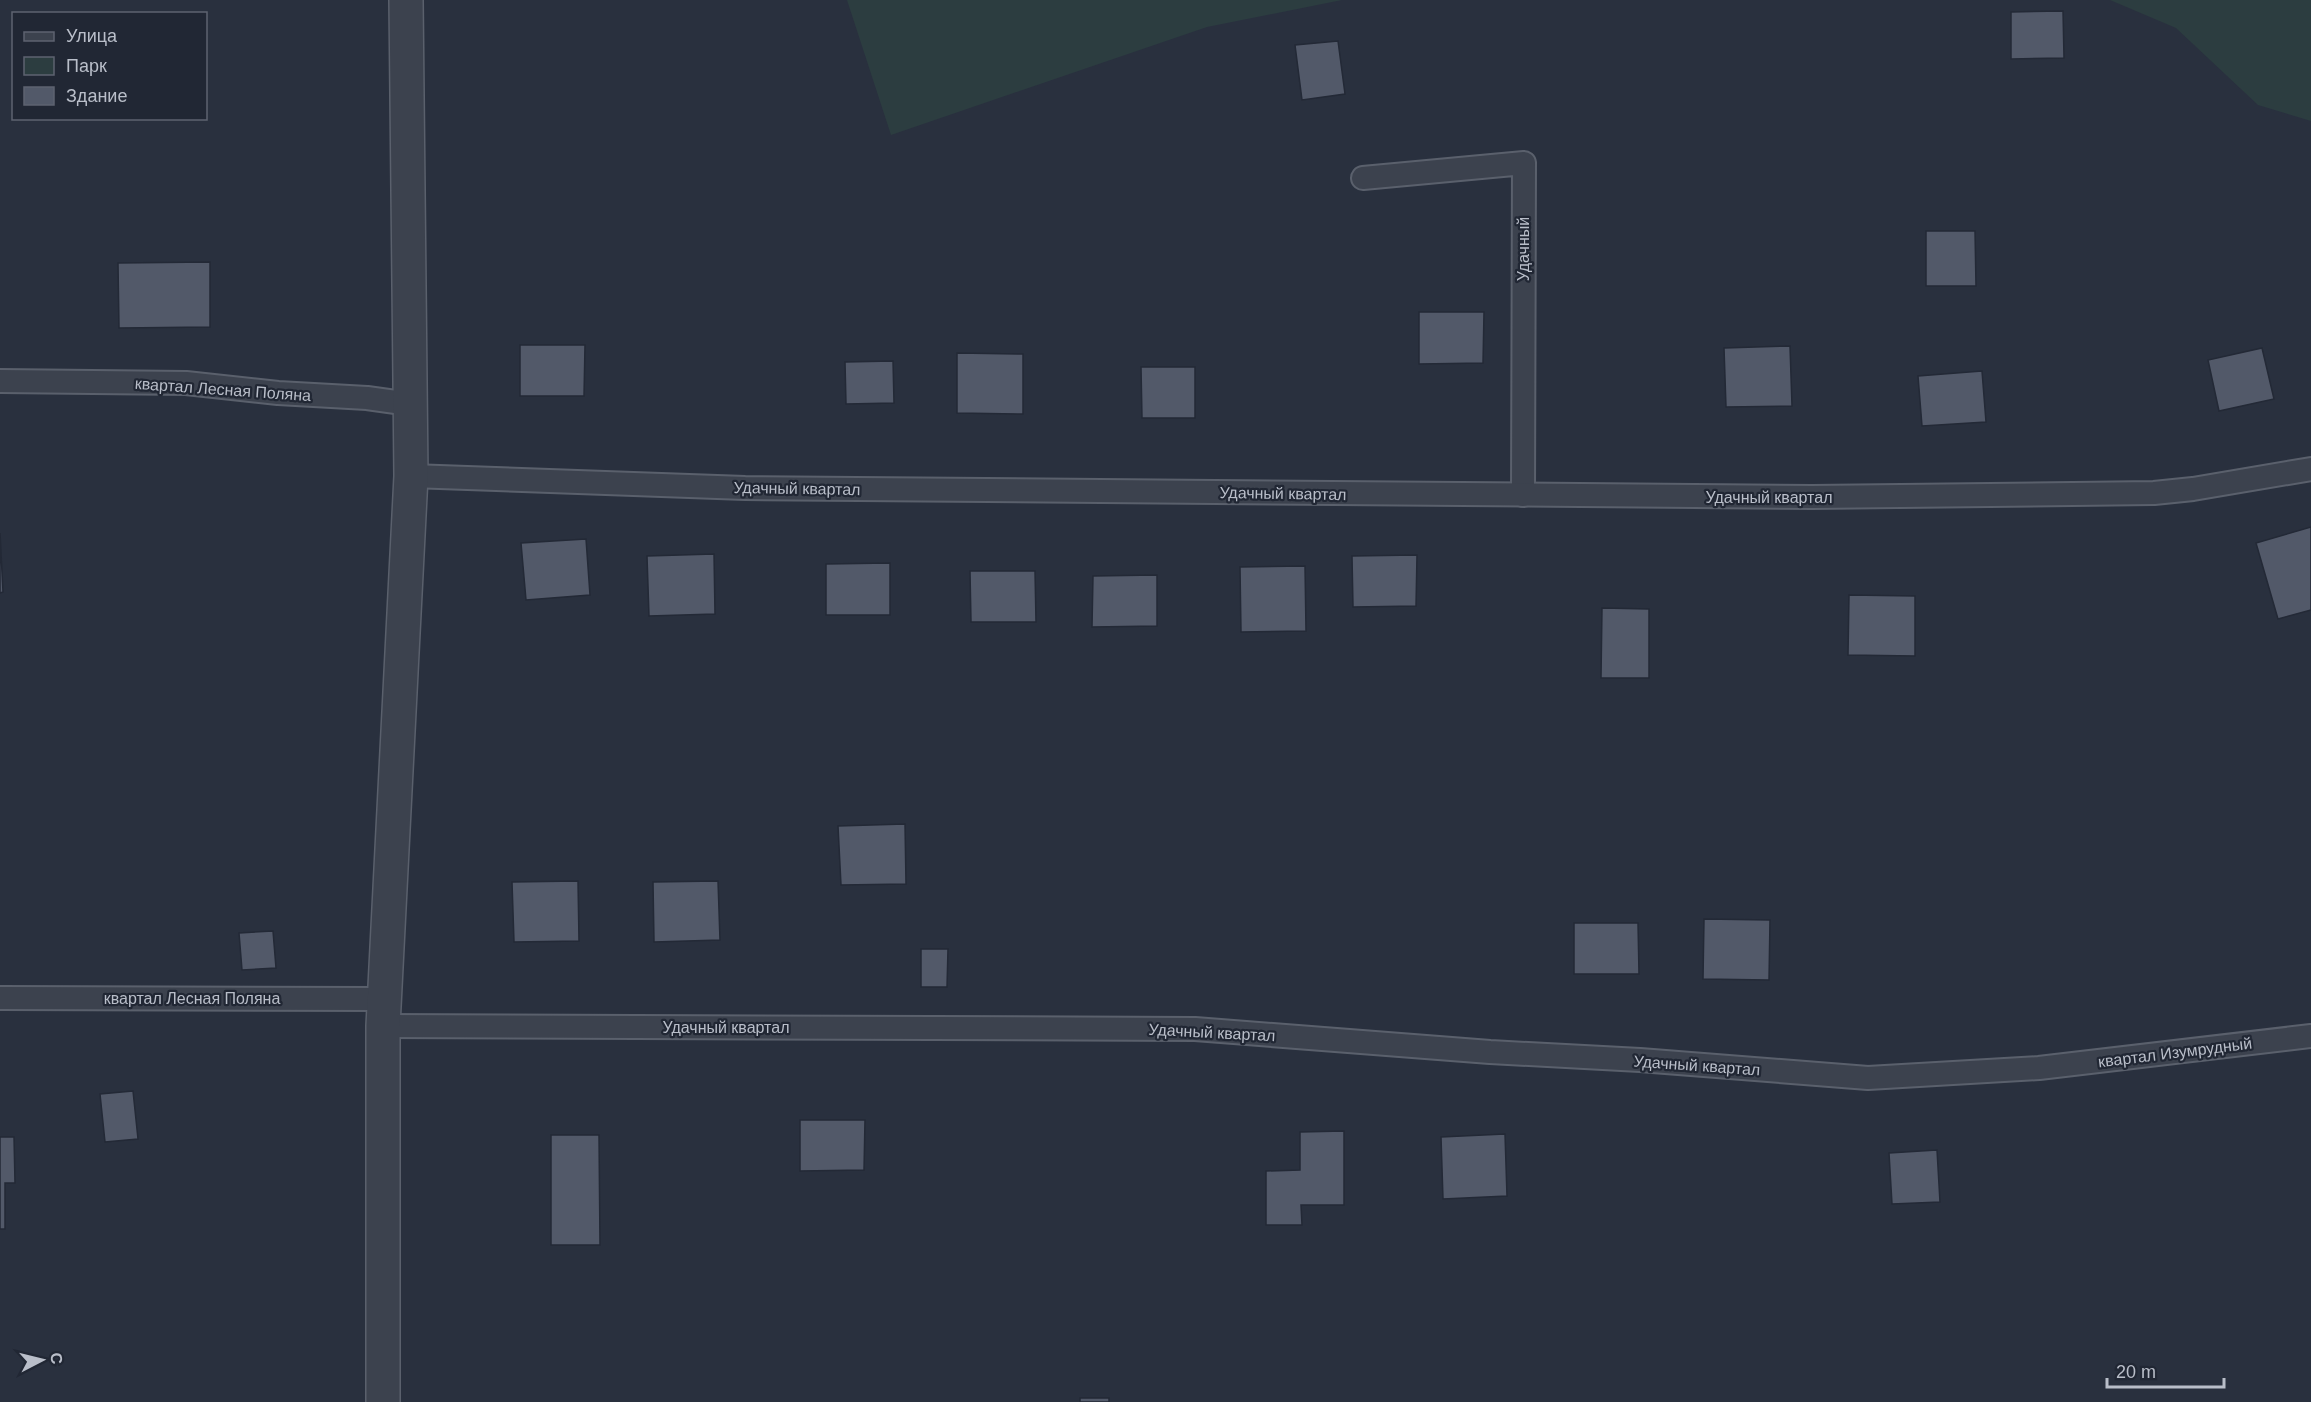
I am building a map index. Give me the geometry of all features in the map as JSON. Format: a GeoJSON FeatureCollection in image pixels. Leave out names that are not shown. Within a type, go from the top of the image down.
{"type":"FeatureCollection","features":[{"type":"Feature","properties":{"kind":"street"},"geometry":{"type":"LineString","coordinates":[[383,1402],[383,1012],[411,476],[406,0]]}},
{"type":"Feature","properties":{"kind":"lane","name":"Удачный"},"geometry":{"type":"LineString","coordinates":[[1363,178],[1524,164],[1523,495]]}},
{"type":"Feature","properties":{"kind":"lane","name":"квартал Лесная Поляна"},"geometry":{"type":"LineString","coordinates":[[0,381],[186,383],[410,404]]}},
{"type":"Feature","properties":{"kind":"lane","name":"Удачный квартал"},"geometry":{"type":"LineString","coordinates":[[411,476],[745,488],[1812,497],[2154,493],[2193,489],[2311,469]]}},
{"type":"Feature","properties":{"kind":"lane","name":"квартал Лесная Поляна"},"geometry":{"type":"LineString","coordinates":[[0,998],[383,1012]]}},
{"type":"Feature","properties":{"kind":"lane","name":"Удачный квартал"},"geometry":{"type":"LineString","coordinates":[[383,1012],[1195,1029],[1868,1078],[2039,1068]]}},
{"type":"Feature","properties":{"kind":"lane","name":"квартал Изумрудный"},"geometry":{"type":"LineString","coordinates":[[2039,1068],[2311,1036]]}},
{"type":"Feature","properties":{"kind":"green space"},"geometry":{"type":"Polygon","coordinates":[[[847,0],[1342,0],[1207,27],[891,135],[847,0]]]}},
{"type":"Feature","properties":{"kind":"green space"},"geometry":{"type":"Polygon","coordinates":[[[2110,0],[2311,0],[2311,121],[2258,105],[2176,28],[2110,0]]]}},
{"type":"Feature","properties":{"kind":"building"},"geometry":{"type":"Polygon","coordinates":[[[2063,11],[2064,58],[2011,59],[2011,12],[2063,11]]]}},
{"type":"Feature","properties":{"kind":"building"},"geometry":{"type":"Polygon","coordinates":[[[1338,41],[1345,94],[1302,100],[1295,45],[1338,41]]]}},
{"type":"Feature","properties":{"kind":"building"},"geometry":{"type":"Polygon","coordinates":[[[1926,231],[1975,231],[1976,286],[1926,286],[1926,231]]]}},
{"type":"Feature","properties":{"kind":"building"},"geometry":{"type":"Polygon","coordinates":[[[210,262],[210,327],[119,328],[118,263],[210,262]]]}},
{"type":"Feature","properties":{"kind":"building"},"geometry":{"type":"Polygon","coordinates":[[[1419,312],[1484,312],[1483,363],[1419,364],[1419,312]]]}},
{"type":"Feature","properties":{"kind":"building"},"geometry":{"type":"Polygon","coordinates":[[[520,345],[585,345],[584,396],[520,396],[520,345]]]}},
{"type":"Feature","properties":{"kind":"building"},"geometry":{"type":"Polygon","coordinates":[[[1790,346],[1792,406],[1726,407],[1724,348],[1790,346]]]}},
{"type":"Feature","properties":{"kind":"building"},"geometry":{"type":"Polygon","coordinates":[[[2262,348],[2274,399],[2219,411],[2208,360],[2262,348]]]}},
{"type":"Feature","properties":{"kind":"building"},"geometry":{"type":"Polygon","coordinates":[[[957,353],[1023,354],[1023,414],[957,413],[957,353]]]}},
{"type":"Feature","properties":{"kind":"building"},"geometry":{"type":"Polygon","coordinates":[[[893,361],[894,403],[846,404],[845,362],[893,361]]]}},
{"type":"Feature","properties":{"kind":"building"},"geometry":{"type":"Polygon","coordinates":[[[1141,367],[1195,367],[1195,418],[1142,418],[1141,367]]]}},
{"type":"Feature","properties":{"kind":"building"},"geometry":{"type":"Polygon","coordinates":[[[1982,371],[1986,422],[1922,426],[1918,376],[1982,371]]]}},
{"type":"Feature","properties":{"kind":"building"},"geometry":{"type":"Polygon","coordinates":[[[2311,527],[2311,610],[2278,619],[2256,543],[2311,527]]]}},
{"type":"Feature","properties":{"kind":"building"},"geometry":{"type":"Polygon","coordinates":[[[0,533],[3,592],[0,593],[0,533]]]}},
{"type":"Feature","properties":{"kind":"building"},"geometry":{"type":"Polygon","coordinates":[[[586,539],[590,595],[526,600],[521,543],[586,539]]]}},
{"type":"Feature","properties":{"kind":"building"},"geometry":{"type":"Polygon","coordinates":[[[714,554],[715,614],[649,616],[647,556],[714,554]]]}},
{"type":"Feature","properties":{"kind":"building"},"geometry":{"type":"Polygon","coordinates":[[[1417,555],[1416,606],[1353,607],[1352,556],[1417,555]]]}},
{"type":"Feature","properties":{"kind":"building"},"geometry":{"type":"Polygon","coordinates":[[[890,563],[890,615],[826,615],[826,564],[890,563]]]}},
{"type":"Feature","properties":{"kind":"building"},"geometry":{"type":"Polygon","coordinates":[[[1305,566],[1306,631],[1241,632],[1240,567],[1305,566]]]}},
{"type":"Feature","properties":{"kind":"building"},"geometry":{"type":"Polygon","coordinates":[[[970,571],[1035,571],[1036,622],[971,622],[970,571]]]}},
{"type":"Feature","properties":{"kind":"building"},"geometry":{"type":"Polygon","coordinates":[[[1157,575],[1157,626],[1092,627],[1093,576],[1157,575]]]}},
{"type":"Feature","properties":{"kind":"building"},"geometry":{"type":"Polygon","coordinates":[[[1849,595],[1915,596],[1915,656],[1848,655],[1849,595]]]}},
{"type":"Feature","properties":{"kind":"building"},"geometry":{"type":"Polygon","coordinates":[[[1602,608],[1649,609],[1649,678],[1601,678],[1602,608]]]}},
{"type":"Feature","properties":{"kind":"building"},"geometry":{"type":"Polygon","coordinates":[[[905,824],[906,884],[841,885],[838,826],[905,824]]]}},
{"type":"Feature","properties":{"kind":"building"},"geometry":{"type":"Polygon","coordinates":[[[578,881],[579,941],[514,942],[512,882],[578,881]]]}},
{"type":"Feature","properties":{"kind":"building"},"geometry":{"type":"Polygon","coordinates":[[[718,881],[720,940],[654,942],[653,882],[718,881]]]}},
{"type":"Feature","properties":{"kind":"building"},"geometry":{"type":"Polygon","coordinates":[[[1704,919],[1770,920],[1769,980],[1703,979],[1704,919]]]}},
{"type":"Feature","properties":{"kind":"building"},"geometry":{"type":"Polygon","coordinates":[[[1574,923],[1638,923],[1639,974],[1574,974],[1574,923]]]}},
{"type":"Feature","properties":{"kind":"building"},"geometry":{"type":"Polygon","coordinates":[[[273,931],[276,968],[242,970],[239,933],[273,931]]]}},
{"type":"Feature","properties":{"kind":"building"},"geometry":{"type":"Polygon","coordinates":[[[921,949],[948,949],[947,987],[921,987],[921,949]]]}},
{"type":"Feature","properties":{"kind":"building"},"geometry":{"type":"Polygon","coordinates":[[[133,1091],[138,1139],[105,1142],[100,1094],[133,1091]]]}},
{"type":"Feature","properties":{"kind":"building"},"geometry":{"type":"Polygon","coordinates":[[[800,1120],[865,1120],[864,1170],[800,1171],[800,1120]]]}},
{"type":"Feature","properties":{"kind":"building"},"geometry":{"type":"Polygon","coordinates":[[[1344,1131],[1344,1205],[1301,1205],[1302,1225],[1266,1225],[1266,1171],[1300,1170],[1300,1132],[1344,1131]]]}},
{"type":"Feature","properties":{"kind":"building"},"geometry":{"type":"Polygon","coordinates":[[[1505,1134],[1507,1196],[1443,1199],[1441,1137],[1505,1134]]]}},
{"type":"Feature","properties":{"kind":"building"},"geometry":{"type":"Polygon","coordinates":[[[551,1135],[599,1135],[600,1245],[551,1245],[551,1135]]]}},
{"type":"Feature","properties":{"kind":"building"},"geometry":{"type":"Polygon","coordinates":[[[0,1137],[14,1137],[15,1183],[5,1183],[5,1229],[0,1229],[0,1137]]]}},
{"type":"Feature","properties":{"kind":"building"},"geometry":{"type":"Polygon","coordinates":[[[1937,1150],[1940,1202],[1892,1204],[1889,1153],[1937,1150]]]}},
{"type":"Feature","properties":{"kind":"building"},"geometry":{"type":"Polygon","coordinates":[[[1080,1398],[1109,1398],[1109,1402],[1080,1402],[1080,1398]]]}}]}
